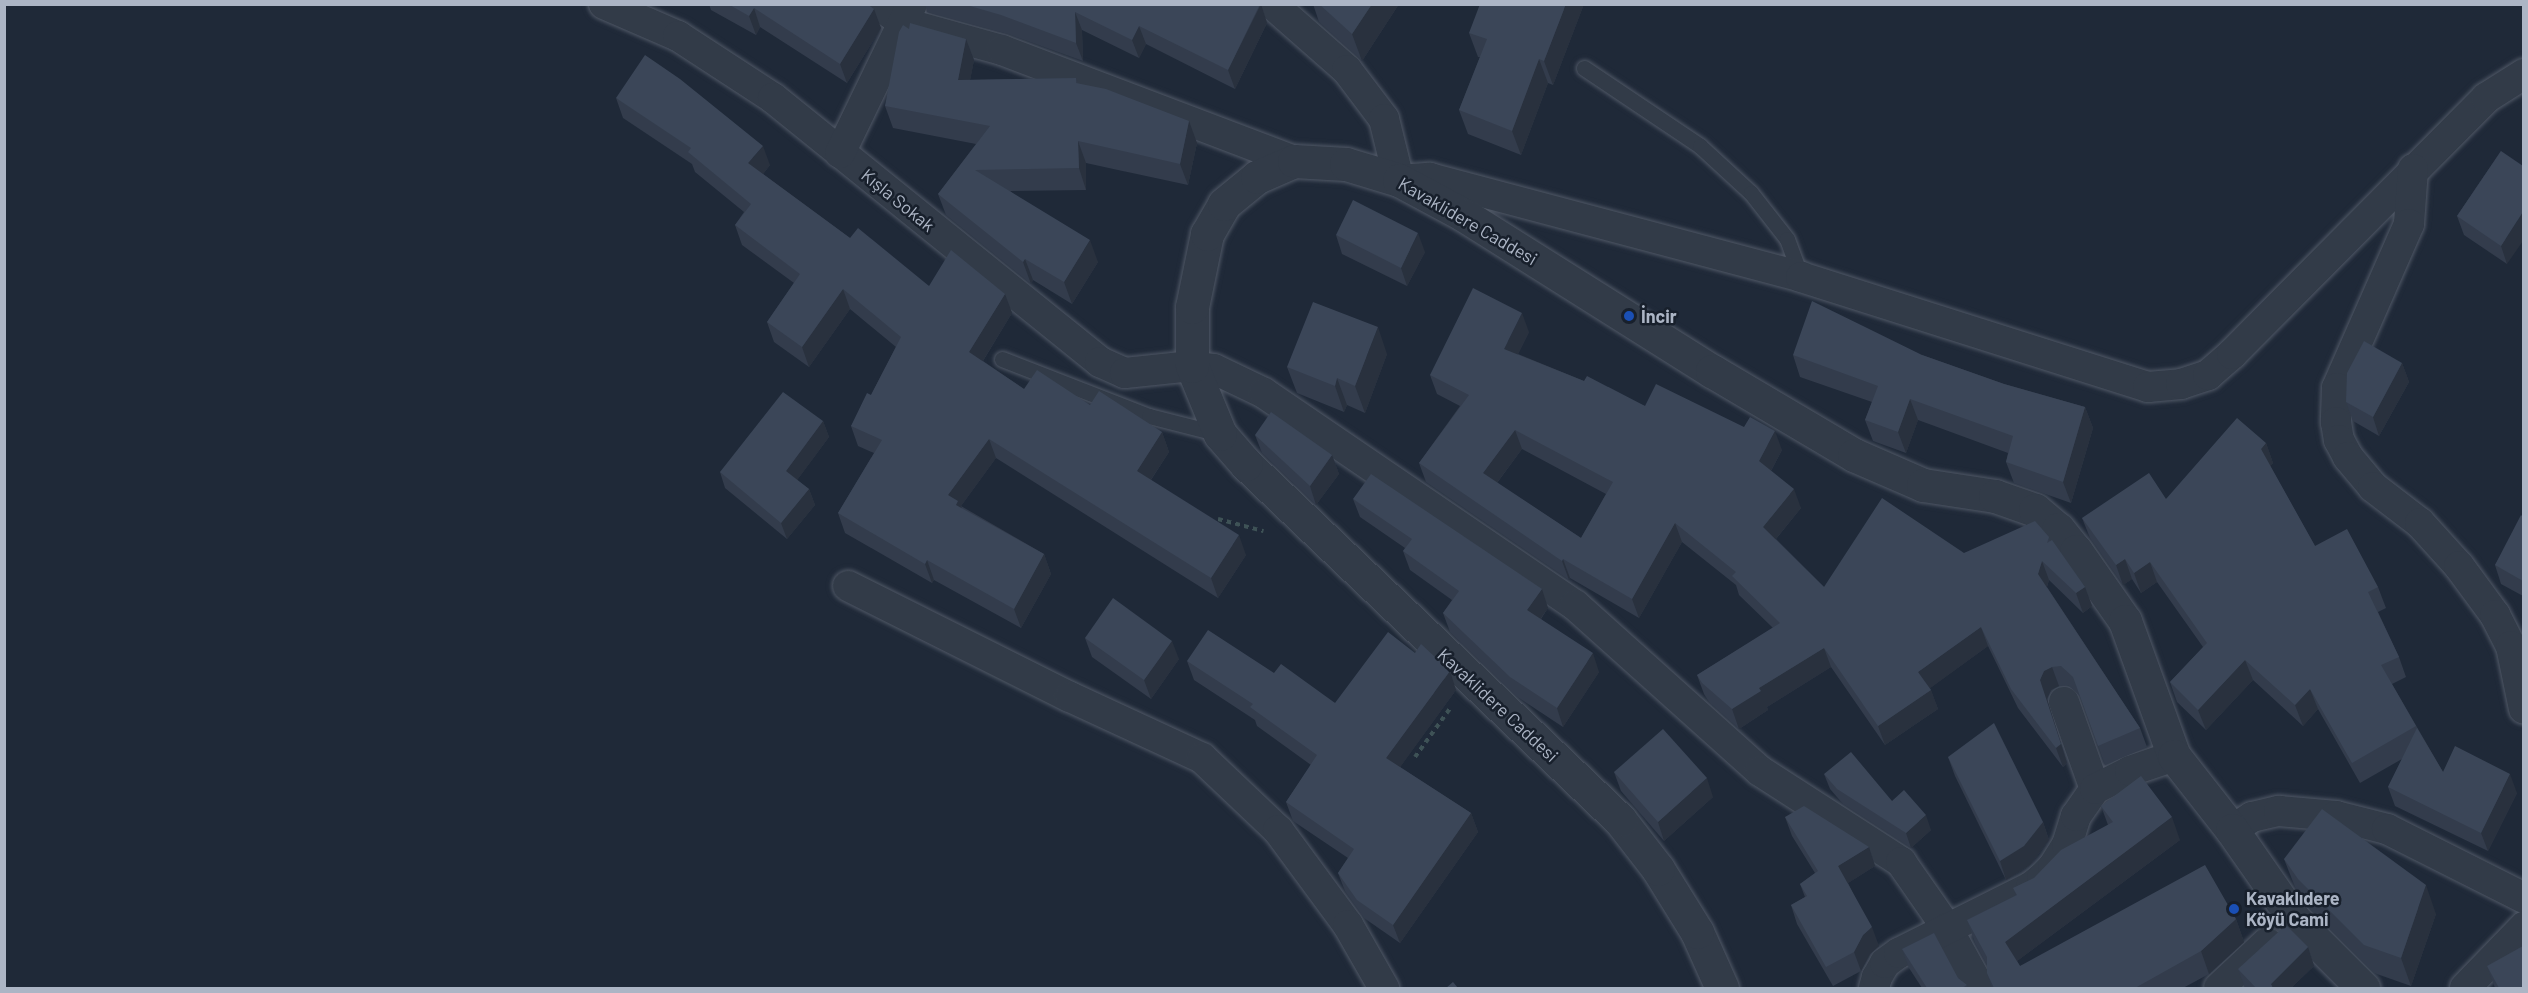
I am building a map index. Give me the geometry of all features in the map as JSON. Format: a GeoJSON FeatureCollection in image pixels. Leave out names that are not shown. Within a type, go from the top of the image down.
{"type":"FeatureCollection","features":[{"type":"Feature","properties":{"kind":"street","name":"Kışla Sokak"},"geometry":{"type":"LineString","coordinates":[[604,4],[678,36],[773,98],[1100,362],[1125,373],[1192,366],[1214,369],[1264,393],[1575,605],[1760,771],[1901,862],[1947,928],[1980,988]]}},
{"type":"Feature","properties":{"kind":"street"},"geometry":{"type":"LineString","coordinates":[[877,4],[1294,161]]}},
{"type":"Feature","properties":{"kind":"street"},"geometry":{"type":"LineString","coordinates":[[1272,4],[1347,70],[1384,119],[1399,180],[1430,178],[1800,277],[2148,387],[2181,384],[2208,375],[2232,354],[2413,169],[2486,98],[2523,74]]}},
{"type":"Feature","properties":{"kind":"street"},"geometry":{"type":"LineString","coordinates":[[840,153],[908,14]]}},
{"type":"Feature","properties":{"kind":"street","name":"Kavaklidere Caddesi"},"geometry":{"type":"LineString","coordinates":[[1722,988],[1697,932],[1658,868],[1620,820],[1246,464],[1220,434],[1192,366],[1192,307],[1207,234],[1224,204],[1257,177],[1294,161],[1346,164],[1399,180],[1464,215],[1722,377],[1854,455],[1923,485],[1995,496],[2035,510],[2058,529],[2076,550],[2125,621],[2174,756],[2232,830],[2294,919],[2363,988]]}},
{"type":"Feature","properties":{"kind":"street"},"geometry":{"type":"LineString","coordinates":[[2413,169],[2409,224],[2337,388],[2336,422],[2339,440],[2348,457],[2373,488],[2420,523],[2459,566],[2517,645],[2523,709]]}},
{"type":"Feature","properties":{"kind":"street"},"geometry":{"type":"LineString","coordinates":[[848,586],[1070,698],[1202,758],[1278,830],[1348,925],[1384,988]]}},
{"type":"Feature","properties":{"kind":"street"},"geometry":{"type":"LineString","coordinates":[[2064,702],[2095,789]]}},
{"type":"Feature","properties":{"kind":"street"},"geometry":{"type":"LineString","coordinates":[[1874,988],[1876,976],[1885,963],[1947,928],[2031,887],[2048,872],[2067,845],[2076,816],[2095,789],[2130,771],[2174,756]]}},
{"type":"Feature","properties":{"kind":"street"},"geometry":{"type":"LineString","coordinates":[[2232,830],[2252,817],[2279,812],[2336,816],[2387,829],[2523,898]]}},
{"type":"Feature","properties":{"kind":"street"},"geometry":{"type":"LineString","coordinates":[[2219,988],[2294,919]]}},
{"type":"Feature","properties":{"kind":"street"},"geometry":{"type":"LineString","coordinates":[[2465,988],[2523,927]]}},
{"type":"Feature","properties":{"kind":"lane"},"geometry":{"type":"LineString","coordinates":[[1584,68],[1700,146],[1751,193],[1787,239],[1800,277]]}},
{"type":"Feature","properties":{"kind":"lane"},"geometry":{"type":"LineString","coordinates":[[1002,359],[1149,416],[1220,434]]}},
{"type":"Feature","properties":{"kind":"path"},"geometry":{"type":"LineString","coordinates":[[1415,757],[1450,708],[1478,686]]}},
{"type":"Feature","properties":{"kind":"building"},"geometry":{"type":"Polygon","coordinates":[[[728,4],[867,4],[874,9],[840,64],[754,8],[749,16],[728,4]]]}},
{"type":"Feature","properties":{"kind":"building"},"geometry":{"type":"Polygon","coordinates":[[[963,4],[1260,4],[1228,70],[1139,26],[1132,40],[1075,12],[1076,43],[1001,15],[963,4]]]}},
{"type":"Feature","properties":{"kind":"building"},"geometry":{"type":"Polygon","coordinates":[[[1319,4],[1372,4],[1352,34],[1319,4]]]}},
{"type":"Feature","properties":{"kind":"building"},"geometry":{"type":"Polygon","coordinates":[[[1480,4],[1566,4],[1544,61],[1539,59],[1512,131],[1459,110],[1487,39],[1469,33],[1480,4]]]}},
{"type":"Feature","properties":{"kind":"building"},"geometry":{"type":"Polygon","coordinates":[[[910,23],[966,39],[958,80],[1076,78],[1076,83],[1106,89],[1189,121],[1180,164],[1078,141],[1079,168],[975,170],[1090,240],[1064,282],[1025,259],[1023,262],[938,194],[990,126],[885,106],[899,32],[903,25],[909,29],[910,23]]]}},
{"type":"Feature","properties":{"kind":"building"},"geometry":{"type":"Polygon","coordinates":[[[645,55],[680,79],[763,146],[748,163],[850,238],[858,228],[929,286],[951,250],[1005,294],[969,352],[1024,389],[1037,370],[1090,405],[1099,391],[1162,432],[1137,471],[1239,535],[1211,578],[989,439],[948,495],[958,501],[956,505],[1044,554],[1014,609],[927,560],[925,564],[838,513],[882,440],[851,426],[867,393],[871,395],[901,337],[843,289],[802,347],[767,322],[800,274],[735,225],[751,204],[688,152],[691,148],[616,98],[645,55]]]}},
{"type":"Feature","properties":{"kind":"building"},"geometry":{"type":"Polygon","coordinates":[[[2501,151],[2523,166],[2523,212],[2501,246],[2457,216],[2501,151]]]}},
{"type":"Feature","properties":{"kind":"building"},"geometry":{"type":"Polygon","coordinates":[[[1353,200],[1418,233],[1401,268],[1336,235],[1353,200]]]}},
{"type":"Feature","properties":{"kind":"building"},"geometry":{"type":"Polygon","coordinates":[[[1473,288],[1522,313],[1504,349],[1584,381],[1587,376],[1645,406],[1656,384],[1744,427],[1750,417],[1775,431],[1759,461],[1794,489],[1763,527],[1824,587],[1882,498],[1964,553],[2035,521],[2049,537],[2047,543],[2052,540],[2085,587],[2076,593],[2042,561],[2038,574],[2140,728],[2098,746],[2073,677],[2061,666],[2052,667],[2044,671],[2040,680],[2061,744],[2056,748],[2011,689],[1981,627],[1918,672],[1931,690],[1878,726],[1824,648],[1759,688],[1761,691],[1732,709],[1702,683],[1697,675],[1780,623],[1732,576],[1736,572],[1675,523],[1632,599],[1563,559],[1562,561],[1419,463],[1469,395],[1430,375],[1473,288]],[[1515,430],[1483,473],[1581,538],[1613,482],[1515,430]]]}},
{"type":"Feature","properties":{"kind":"building"},"geometry":{"type":"Polygon","coordinates":[[[1812,301],[1922,355],[2004,384],[2085,407],[2063,482],[2006,462],[2013,436],[1910,399],[1898,432],[1865,420],[1878,386],[1793,355],[1812,301]]]}},
{"type":"Feature","properties":{"kind":"building"},"geometry":{"type":"Polygon","coordinates":[[[1313,302],[1378,327],[1355,386],[1337,378],[1335,386],[1287,367],[1313,302]]]}},
{"type":"Feature","properties":{"kind":"building"},"geometry":{"type":"Polygon","coordinates":[[[2364,341],[2402,363],[2373,417],[2346,402],[2347,373],[2364,341]]]}},
{"type":"Feature","properties":{"kind":"building"},"geometry":{"type":"Polygon","coordinates":[[[783,392],[823,421],[786,471],[809,489],[781,523],[720,472],[783,392]]]}},
{"type":"Feature","properties":{"kind":"building"},"geometry":{"type":"Polygon","coordinates":[[[1271,412],[1332,455],[1310,486],[1255,435],[1271,412]]]}},
{"type":"Feature","properties":{"kind":"building"},"geometry":{"type":"Polygon","coordinates":[[[2237,418],[2266,443],[2261,449],[2315,546],[2347,529],[2378,587],[2368,592],[2399,657],[2381,665],[2416,726],[2352,763],[2310,689],[2295,705],[2245,660],[2198,710],[2170,682],[2207,643],[2150,562],[2134,573],[2125,559],[2116,565],[2082,518],[2149,473],[2166,499],[2237,418]]]}},
{"type":"Feature","properties":{"kind":"building"},"geometry":{"type":"Polygon","coordinates":[[[1371,474],[1542,589],[1527,610],[1593,653],[1557,708],[1510,677],[1443,613],[1459,591],[1403,551],[1412,539],[1353,499],[1371,474]]]}},
{"type":"Feature","properties":{"kind":"building"},"geometry":{"type":"Polygon","coordinates":[[[2521,515],[2523,517],[2523,581],[2495,565],[2521,515]]]}},
{"type":"Feature","properties":{"kind":"building"},"geometry":{"type":"Polygon","coordinates":[[[1113,598],[1172,641],[1144,680],[1085,638],[1113,598]]]}},
{"type":"Feature","properties":{"kind":"building"},"geometry":{"type":"Polygon","coordinates":[[[1208,630],[1274,673],[1281,664],[1335,703],[1388,632],[1415,653],[1421,644],[1450,671],[1386,758],[1471,813],[1393,925],[1357,900],[1338,873],[1354,849],[1286,802],[1317,755],[1250,707],[1253,704],[1187,661],[1208,630]]]}},
{"type":"Feature","properties":{"kind":"building"},"geometry":{"type":"Polygon","coordinates":[[[1994,723],[2043,822],[2024,846],[2000,861],[1948,757],[1994,723]]]}},
{"type":"Feature","properties":{"kind":"building"},"geometry":{"type":"Polygon","coordinates":[[[2417,728],[2443,772],[2455,746],[2510,774],[2481,833],[2388,787],[2417,728]]]}},
{"type":"Feature","properties":{"kind":"building"},"geometry":{"type":"Polygon","coordinates":[[[1663,729],[1707,778],[1658,822],[1614,772],[1663,729]]]}},
{"type":"Feature","properties":{"kind":"building"},"geometry":{"type":"Polygon","coordinates":[[[1851,752],[1892,801],[1904,790],[1926,815],[1906,833],[1837,789],[1824,774],[1851,752]]]}},
{"type":"Feature","properties":{"kind":"building"},"geometry":{"type":"Polygon","coordinates":[[[2141,776],[2172,817],[2005,942],[2020,966],[2205,865],[2236,919],[2201,951],[2135,988],[1994,988],[1987,973],[1987,957],[1967,920],[2017,895],[2013,888],[2034,878],[2061,850],[2113,822],[2101,806],[2141,776]]]}},
{"type":"Feature","properties":{"kind":"building"},"geometry":{"type":"Polygon","coordinates":[[[1804,806],[1869,847],[1838,866],[1872,927],[1863,935],[1854,952],[1826,967],[1791,905],[1807,896],[1800,884],[1818,871],[1785,817],[1804,806]]]}},
{"type":"Feature","properties":{"kind":"building"},"geometry":{"type":"Polygon","coordinates":[[[2322,809],[2426,885],[2401,958],[2364,945],[2298,879],[2284,859],[2322,809]]]}},
{"type":"Feature","properties":{"kind":"building"},"geometry":{"type":"Polygon","coordinates":[[[2286,925],[2308,947],[2271,984],[2273,988],[2256,988],[2238,969],[2286,925]]]}},
{"type":"Feature","properties":{"kind":"building"},"geometry":{"type":"Polygon","coordinates":[[[1934,933],[1958,978],[1967,985],[1962,988],[1927,988],[1902,949],[1934,933]]]}},
{"type":"Feature","properties":{"kind":"building"},"geometry":{"type":"Polygon","coordinates":[[[2523,946],[2523,988],[2499,988],[2487,966],[2523,946]]]}},
{"type":"Feature","properties":{"kind":"building"},"geometry":{"type":"Polygon","coordinates":[[[1453,982],[1458,988],[1446,988],[1453,982]]]}},
{"type":"Feature","properties":{"kind":"place","name":"İncir"},"geometry":{"type":"Point","coordinates":[1629,316]}},
{"type":"Feature","properties":{"kind":"place","name":"Kavaklıdere Köyü Cami"},"geometry":{"type":"Point","coordinates":[2234,909]}}]}
